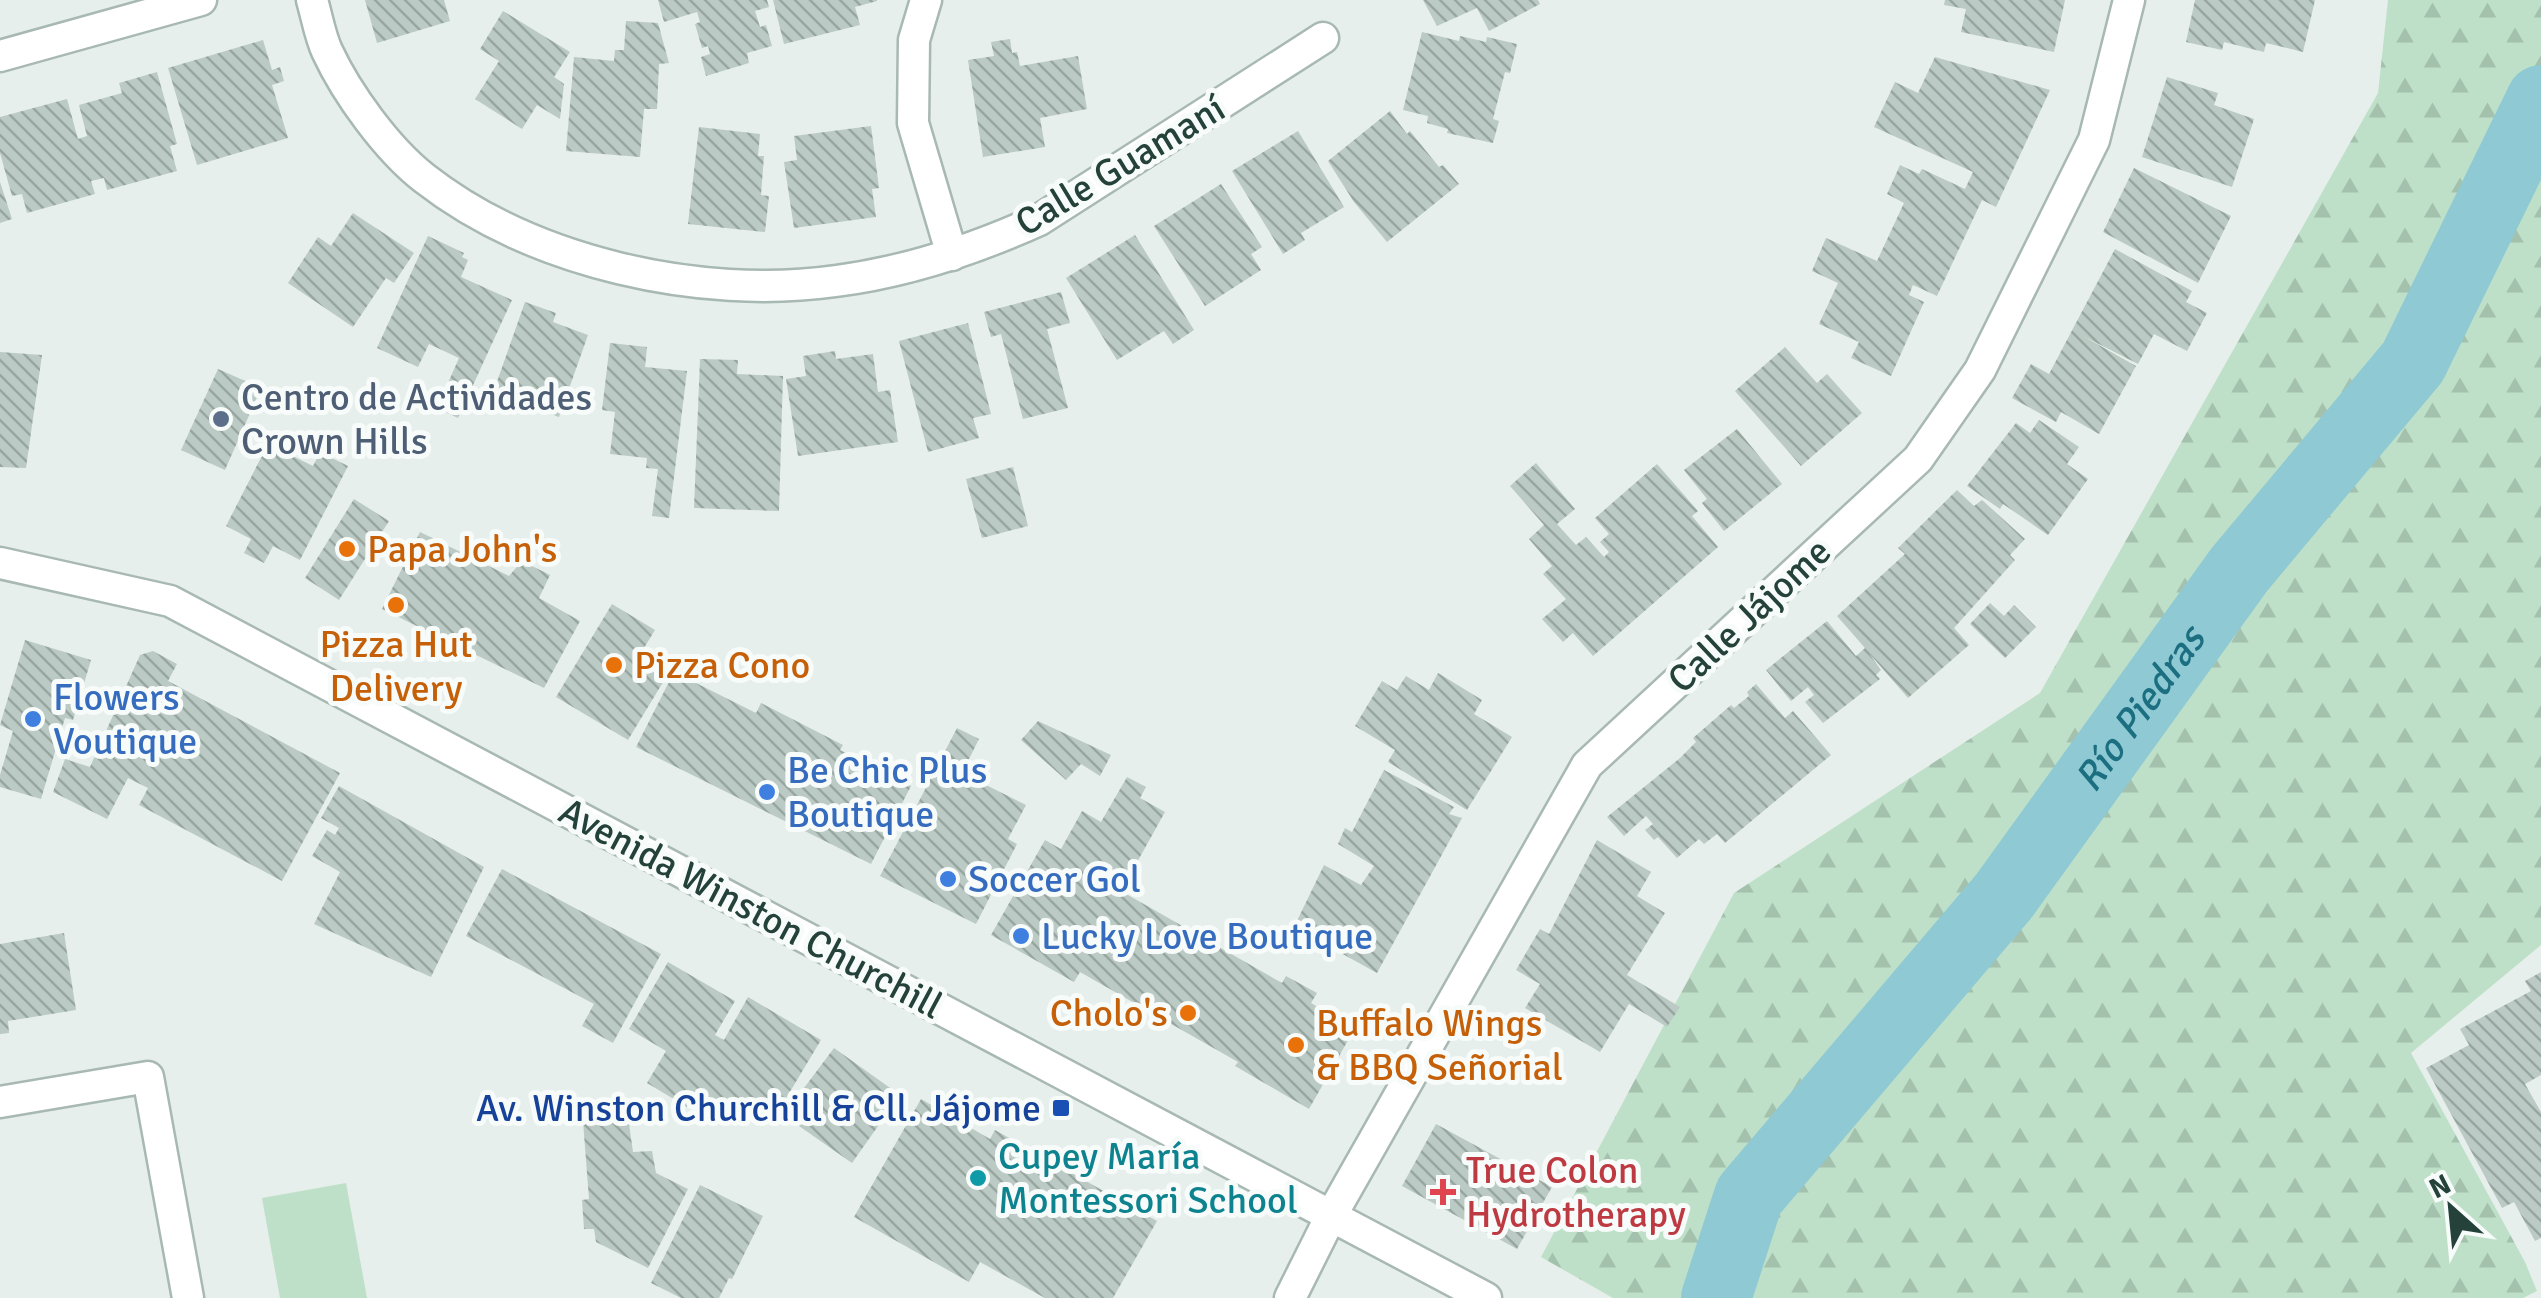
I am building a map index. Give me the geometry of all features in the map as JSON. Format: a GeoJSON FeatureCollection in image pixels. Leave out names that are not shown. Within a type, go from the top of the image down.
{"type":"FeatureCollection","features":[{"type":"Feature","properties":{"kind":"street"},"geometry":{"type":"LineString","coordinates":[[0,56],[201,0]]}},
{"type":"Feature","properties":{"kind":"street","name":"Calle Guamaní"},"geometry":{"type":"LineString","coordinates":[[312,0],[326,50],[374,126],[423,177],[497,223],[552,247],[633,272],[741,286],[836,282],[952,255],[1039,220],[1323,38]]}},
{"type":"Feature","properties":{"kind":"street"},"geometry":{"type":"LineString","coordinates":[[926,0],[914,40],[913,123],[952,255]]}},
{"type":"Feature","properties":{"kind":"street","name":"Calle Jájome"},"geometry":{"type":"LineString","coordinates":[[1290,1298],[1330,1216],[1587,764],[1918,460],[1980,370],[2094,140],[2128,0]]}},
{"type":"Feature","properties":{"kind":"street","name":"Avenida Winston Churchill"},"geometry":{"type":"LineString","coordinates":[[0,563],[170,600],[1486,1298]]}},
{"type":"Feature","properties":{"kind":"street"},"geometry":{"type":"LineString","coordinates":[[0,1102],[148,1078],[188,1298]]}},
{"type":"Feature","properties":{"kind":"green space"},"geometry":{"type":"Polygon","coordinates":[[[2388,0],[2541,0],[2541,945],[2411,1053],[2537,1291],[2523,1298],[1613,1298],[1541,1257],[1734,893],[2040,693],[2378,93],[2388,0]]]}},
{"type":"Feature","properties":{"kind":"green space"},"geometry":{"type":"Polygon","coordinates":[[[346,1183],[367,1298],[280,1298],[262,1198],[346,1183]]]}},
{"type":"Feature","properties":{"kind":"building"},"geometry":{"type":"Polygon","coordinates":[[[365,0],[444,0],[450,21],[377,43],[365,0]]]}},
{"type":"Feature","properties":{"kind":"building"},"geometry":{"type":"Polygon","coordinates":[[[658,0],[767,0],[769,7],[755,11],[760,27],[766,25],[772,46],[747,53],[749,63],[706,76],[701,57],[710,54],[708,46],[702,48],[695,24],[700,22],[697,12],[664,22],[658,0]]]}},
{"type":"Feature","properties":{"kind":"building"},"geometry":{"type":"Polygon","coordinates":[[[773,0],[877,1],[855,7],[860,25],[784,44],[773,0]]]}},
{"type":"Feature","properties":{"kind":"building"},"geometry":{"type":"Polygon","coordinates":[[[1423,0],[1538,0],[1540,4],[1489,31],[1477,8],[1437,26],[1423,0]]]}},
{"type":"Feature","properties":{"kind":"building"},"geometry":{"type":"Polygon","coordinates":[[[1945,0],[2065,0],[2054,52],[1961,32],[1966,9],[1944,5],[1945,0]]]}},
{"type":"Feature","properties":{"kind":"building"},"geometry":{"type":"Polygon","coordinates":[[[2195,0],[2315,0],[2303,52],[2266,43],[2264,52],[2224,42],[2222,50],[2186,42],[2195,0]]]}},
{"type":"Feature","properties":{"kind":"building"},"geometry":{"type":"Polygon","coordinates":[[[503,11],[570,52],[554,77],[564,84],[560,119],[537,105],[522,129],[475,99],[499,61],[480,49],[503,11]]]}},
{"type":"Feature","properties":{"kind":"building"},"geometry":{"type":"Polygon","coordinates":[[[626,21],[658,23],[669,63],[659,64],[657,109],[644,109],[640,157],[566,151],[574,57],[614,61],[615,50],[624,50],[626,21]]]}},
{"type":"Feature","properties":{"kind":"building"},"geometry":{"type":"Polygon","coordinates":[[[1422,32],[1459,41],[1460,36],[1486,42],[1487,37],[1517,44],[1493,119],[1499,121],[1493,143],[1447,133],[1448,129],[1427,123],[1428,116],[1403,110],[1422,32]]]}},
{"type":"Feature","properties":{"kind":"building"},"geometry":{"type":"Polygon","coordinates":[[[1010,39],[1020,66],[1078,56],[1087,109],[1040,118],[1045,147],[983,157],[968,60],[994,56],[991,42],[1010,39]]]}},
{"type":"Feature","properties":{"kind":"building"},"geometry":{"type":"Polygon","coordinates":[[[263,40],[272,70],[280,67],[284,81],[272,85],[288,138],[197,165],[168,68],[263,40]]]}},
{"type":"Feature","properties":{"kind":"building"},"geometry":{"type":"Polygon","coordinates":[[[1935,57],[2050,90],[1996,207],[1982,200],[1937,296],[1913,285],[1909,295],[1924,302],[1891,376],[1851,358],[1859,342],[1819,324],[1838,283],[1812,271],[1826,238],[1877,261],[1904,203],[1887,194],[1900,165],[1919,174],[1922,169],[1965,189],[1973,172],[1874,127],[1895,82],[1918,93],[1935,57]]]}},
{"type":"Feature","properties":{"kind":"building"},"geometry":{"type":"Polygon","coordinates":[[[157,72],[177,144],[170,146],[177,171],[107,190],[104,178],[91,181],[95,194],[27,213],[22,194],[12,196],[0,153],[0,117],[67,99],[78,139],[87,136],[79,105],[122,93],[119,83],[157,72]]]}},
{"type":"Feature","properties":{"kind":"building"},"geometry":{"type":"Polygon","coordinates":[[[2167,77],[2218,93],[2214,105],[2254,119],[2232,187],[2142,157],[2167,77]]]}},
{"type":"Feature","properties":{"kind":"building"},"geometry":{"type":"Polygon","coordinates":[[[1390,111],[1407,134],[1410,131],[1439,167],[1443,165],[1459,184],[1387,242],[1354,202],[1328,161],[1390,111]]]}},
{"type":"Feature","properties":{"kind":"building"},"geometry":{"type":"Polygon","coordinates":[[[871,126],[879,188],[872,189],[876,217],[794,228],[784,162],[797,160],[794,136],[871,126]]]}},
{"type":"Feature","properties":{"kind":"building"},"geometry":{"type":"Polygon","coordinates":[[[699,127],[760,134],[758,156],[764,156],[761,195],[769,196],[765,232],[688,224],[699,127]]]}},
{"type":"Feature","properties":{"kind":"building"},"geometry":{"type":"Polygon","coordinates":[[[1298,131],[1344,207],[1301,233],[1305,240],[1283,254],[1232,171],[1298,131]]]}},
{"type":"Feature","properties":{"kind":"building"},"geometry":{"type":"Polygon","coordinates":[[[2134,168],[2231,216],[2198,283],[2103,232],[2134,168]]]}},
{"type":"Feature","properties":{"kind":"building"},"geometry":{"type":"Polygon","coordinates":[[[0,182],[12,219],[0,223],[0,182]]]}},
{"type":"Feature","properties":{"kind":"building"},"geometry":{"type":"Polygon","coordinates":[[[1221,184],[1262,247],[1251,254],[1261,270],[1205,306],[1154,226],[1221,184]]]}},
{"type":"Feature","properties":{"kind":"building"},"geometry":{"type":"Polygon","coordinates":[[[353,213],[414,253],[394,283],[386,278],[353,327],[288,283],[318,237],[331,246],[353,213]]]}},
{"type":"Feature","properties":{"kind":"building"},"geometry":{"type":"Polygon","coordinates":[[[1135,235],[1194,330],[1173,344],[1164,331],[1117,360],[1066,278],[1135,235]]]}},
{"type":"Feature","properties":{"kind":"building"},"geometry":{"type":"Polygon","coordinates":[[[428,236],[464,253],[462,257],[468,260],[461,277],[512,300],[458,418],[437,408],[459,358],[429,344],[418,367],[377,348],[428,236]]]}},
{"type":"Feature","properties":{"kind":"building"},"geometry":{"type":"Polygon","coordinates":[[[2115,249],[2192,291],[2186,302],[2207,313],[2187,351],[2154,334],[2138,364],[2083,336],[2136,366],[2099,434],[2061,412],[2056,422],[2012,398],[2031,364],[2049,374],[2115,249]]]}},
{"type":"Feature","properties":{"kind":"building"},"geometry":{"type":"Polygon","coordinates":[[[1061,292],[1070,323],[1047,329],[1068,408],[1023,419],[1001,334],[991,337],[984,312],[1061,292]]]}},
{"type":"Feature","properties":{"kind":"building"},"geometry":{"type":"Polygon","coordinates":[[[525,302],[556,313],[553,322],[588,335],[559,417],[493,393],[525,302]]]}},
{"type":"Feature","properties":{"kind":"building"},"geometry":{"type":"Polygon","coordinates":[[[968,323],[991,414],[973,418],[979,438],[928,452],[899,341],[968,323]]]}},
{"type":"Feature","properties":{"kind":"building"},"geometry":{"type":"Polygon","coordinates":[[[610,343],[647,347],[645,367],[687,371],[669,518],[652,516],[658,469],[646,468],[647,458],[610,454],[615,412],[602,410],[610,343]]]}},
{"type":"Feature","properties":{"kind":"building"},"geometry":{"type":"Polygon","coordinates":[[[1785,347],[1817,383],[1827,374],[1862,413],[1801,466],[1735,391],[1785,347]]]}},
{"type":"Feature","properties":{"kind":"building"},"geometry":{"type":"Polygon","coordinates":[[[835,351],[836,359],[873,354],[878,392],[890,390],[898,442],[798,456],[786,379],[806,376],[803,356],[835,351]]]}},
{"type":"Feature","properties":{"kind":"building"},"geometry":{"type":"Polygon","coordinates":[[[0,352],[42,355],[26,468],[0,467],[0,352]]]}},
{"type":"Feature","properties":{"kind":"building"},"geometry":{"type":"Polygon","coordinates":[[[700,359],[738,360],[737,374],[783,376],[779,511],[694,508],[700,359]]]}},
{"type":"Feature","properties":{"kind":"building","name":"Centro de Actividades Crown Hills"},"geometry":{"type":"Polygon","coordinates":[[[218,369],[261,388],[225,470],[181,450],[218,369]]]}},
{"type":"Feature","properties":{"kind":"building"},"geometry":{"type":"Polygon","coordinates":[[[2039,420],[2079,447],[2067,464],[2088,479],[2048,535],[2003,504],[2000,509],[1967,486],[2016,423],[2030,433],[2039,420]]]}},
{"type":"Feature","properties":{"kind":"building"},"geometry":{"type":"Polygon","coordinates":[[[1737,429],[1782,484],[1724,531],[1702,503],[1707,499],[1684,470],[1737,429]]]}},
{"type":"Feature","properties":{"kind":"building"},"geometry":{"type":"Polygon","coordinates":[[[268,444],[313,466],[320,452],[348,466],[300,560],[273,546],[264,563],[244,553],[251,539],[226,526],[268,444]]]}},
{"type":"Feature","properties":{"kind":"building"},"geometry":{"type":"Polygon","coordinates":[[[1536,463],[1575,509],[1557,524],[1576,545],[1586,537],[1604,557],[1609,552],[1600,542],[1609,534],[1595,518],[1657,464],[1698,511],[1692,516],[1718,547],[1593,656],[1573,633],[1563,642],[1542,619],[1566,599],[1543,574],[1552,566],[1529,539],[1544,525],[1510,486],[1536,463]]]}},
{"type":"Feature","properties":{"kind":"building"},"geometry":{"type":"Polygon","coordinates":[[[1013,467],[1028,526],[982,538],[966,479],[1013,467]]]}},
{"type":"Feature","properties":{"kind":"building"},"geometry":{"type":"Polygon","coordinates":[[[1957,490],[1974,506],[1982,500],[2025,539],[2010,555],[2015,560],[1954,628],[1969,645],[1908,698],[1869,653],[1881,670],[1876,675],[1880,679],[1823,723],[1805,702],[1814,695],[1808,687],[1791,701],[1766,670],[1827,621],[1856,656],[1865,648],[1837,616],[1905,554],[1898,548],[1957,490]]]}},
{"type":"Feature","properties":{"kind":"building","name":"Papa John's"},"geometry":{"type":"Polygon","coordinates":[[[354,499],[389,521],[339,600],[305,578],[354,499]]]}},
{"type":"Feature","properties":{"kind":"building"},"geometry":{"type":"Polygon","coordinates":[[[420,532],[509,576],[522,561],[550,575],[539,598],[580,621],[544,688],[382,609],[420,532]]]}},
{"type":"Feature","properties":{"kind":"building"},"geometry":{"type":"Polygon","coordinates":[[[1990,603],[2004,616],[2014,605],[2036,627],[2005,658],[1970,624],[1990,603]]]}},
{"type":"Feature","properties":{"kind":"building","name":"Pizza Cono"},"geometry":{"type":"Polygon","coordinates":[[[612,604],[655,630],[639,656],[668,674],[628,740],[556,697],[612,604]]]}},
{"type":"Feature","properties":{"kind":"building","name":"Flowers Voutique"},"geometry":{"type":"Polygon","coordinates":[[[25,640],[91,660],[73,720],[65,718],[41,799],[0,787],[13,731],[0,725],[25,640]]]}},
{"type":"Feature","properties":{"kind":"building"},"geometry":{"type":"Polygon","coordinates":[[[153,651],[177,664],[168,681],[340,773],[282,881],[139,805],[148,788],[128,778],[107,819],[53,792],[65,759],[90,767],[140,655],[153,651]]]}},
{"type":"Feature","properties":{"kind":"building"},"geometry":{"type":"Polygon","coordinates":[[[674,672],[756,713],[761,703],[911,786],[871,864],[636,747],[674,672]]]}},
{"type":"Feature","properties":{"kind":"building"},"geometry":{"type":"Polygon","coordinates":[[[1438,673],[1482,700],[1474,714],[1512,737],[1467,810],[1388,762],[1395,750],[1355,726],[1382,681],[1397,690],[1406,676],[1429,690],[1438,673]]]}},
{"type":"Feature","properties":{"kind":"building"},"geometry":{"type":"Polygon","coordinates":[[[1756,684],[1785,718],[1793,711],[1831,755],[1725,843],[1717,834],[1704,844],[1699,839],[1677,858],[1658,837],[1654,840],[1645,830],[1653,824],[1646,816],[1624,836],[1607,817],[1680,758],[1696,742],[1693,738],[1731,705],[1734,708],[1749,696],[1747,692],[1756,684]]]}},
{"type":"Feature","properties":{"kind":"building"},"geometry":{"type":"Polygon","coordinates":[[[1038,721],[1111,755],[1100,776],[1081,764],[1066,780],[1021,740],[1038,721]]]}},
{"type":"Feature","properties":{"kind":"building"},"geometry":{"type":"Polygon","coordinates":[[[957,728],[979,739],[962,773],[1026,805],[1008,839],[1017,844],[976,924],[880,876],[957,728]]]}},
{"type":"Feature","properties":{"kind":"building"},"geometry":{"type":"Polygon","coordinates":[[[1384,770],[1454,807],[1449,814],[1462,818],[1377,973],[1294,927],[1324,865],[1361,885],[1374,866],[1338,844],[1345,828],[1352,832],[1384,770]]]}},
{"type":"Feature","properties":{"kind":"building"},"geometry":{"type":"Polygon","coordinates":[[[1127,777],[1146,787],[1140,798],[1165,812],[1121,891],[1282,983],[1286,976],[1317,993],[1311,1003],[1355,1028],[1309,1109],[1235,1066],[1238,1062],[1080,972],[1074,982],[991,935],[1045,840],[1061,849],[1082,811],[1101,822],[1127,777]]]}},
{"type":"Feature","properties":{"kind":"building"},"geometry":{"type":"Polygon","coordinates":[[[339,786],[484,867],[431,977],[314,924],[340,872],[312,856],[327,830],[335,835],[339,828],[321,818],[339,786]]]}},
{"type":"Feature","properties":{"kind":"building"},"geometry":{"type":"Polygon","coordinates":[[[1597,840],[1651,872],[1637,896],[1665,913],[1627,975],[1680,1007],[1667,1027],[1629,1004],[1600,1052],[1525,1008],[1540,984],[1516,970],[1540,929],[1549,934],[1597,840]]]}},
{"type":"Feature","properties":{"kind":"building"},"geometry":{"type":"Polygon","coordinates":[[[502,869],[661,954],[613,1043],[582,1026],[594,1004],[466,936],[502,869]]]}},
{"type":"Feature","properties":{"kind":"building"},"geometry":{"type":"Polygon","coordinates":[[[64,933],[76,1010],[8,1021],[9,1033],[0,1034],[0,944],[64,933]]]}},
{"type":"Feature","properties":{"kind":"building"},"geometry":{"type":"Polygon","coordinates":[[[668,962],[735,1001],[715,1035],[724,1040],[748,997],[821,1040],[776,1115],[755,1102],[742,1125],[693,1096],[687,1107],[647,1083],[666,1051],[629,1029],[668,962]]]}},
{"type":"Feature","properties":{"kind":"building"},"geometry":{"type":"Polygon","coordinates":[[[2541,972],[2541,1075],[2525,1084],[2541,1112],[2541,1238],[2535,1241],[2514,1202],[2502,1208],[2426,1068],[2469,1045],[2460,1029],[2531,991],[2525,981],[2541,972]]]}},
{"type":"Feature","properties":{"kind":"building"},"geometry":{"type":"Polygon","coordinates":[[[834,1048],[900,1095],[852,1163],[789,1119],[791,1115],[786,1112],[834,1048]]]}},
{"type":"Feature","properties":{"kind":"building","name":"Cupey María Montessori School"},"geometry":{"type":"Polygon","coordinates":[[[921,1099],[990,1139],[995,1130],[1157,1221],[1113,1298],[1045,1298],[980,1262],[969,1282],[854,1217],[921,1099]]]}},
{"type":"Feature","properties":{"kind":"building"},"geometry":{"type":"Polygon","coordinates":[[[628,1117],[633,1152],[652,1151],[656,1173],[688,1189],[648,1268],[596,1242],[594,1229],[584,1229],[582,1200],[589,1199],[583,1121],[628,1117]]]}},
{"type":"Feature","properties":{"kind":"building"},"geometry":{"type":"Polygon","coordinates":[[[1436,1124],[1552,1187],[1517,1249],[1402,1186],[1436,1124]]]}},
{"type":"Feature","properties":{"kind":"building"},"geometry":{"type":"Polygon","coordinates":[[[700,1185],[763,1216],[719,1298],[681,1298],[651,1283],[700,1185]]]}},
{"type":"Feature","properties":{"kind":"waterway","name":"Río Piedras"},"geometry":{"type":"LineString","coordinates":[[1716,1298],[1749,1196],[2004,896],[2239,570],[2413,362],[2541,100]]}},
{"type":"Feature","properties":{"kind":"place","name":"Centro de Actividades Crown Hills"},"geometry":{"type":"Point","coordinates":[221,419]}},
{"type":"Feature","properties":{"kind":"place","name":"Papa John's"},"geometry":{"type":"Point","coordinates":[347,549]}},
{"type":"Feature","properties":{"kind":"place","name":"Pizza Hut Delivery"},"geometry":{"type":"Point","coordinates":[396,605]}},
{"type":"Feature","properties":{"kind":"place","name":"Pizza Cono"},"geometry":{"type":"Point","coordinates":[614,665]}},
{"type":"Feature","properties":{"kind":"place","name":"Flowers Voutique"},"geometry":{"type":"Point","coordinates":[33,719]}},
{"type":"Feature","properties":{"kind":"place","name":"Be Chic Plus Boutique"},"geometry":{"type":"Point","coordinates":[767,792]}},
{"type":"Feature","properties":{"kind":"place","name":"Soccer Gol"},"geometry":{"type":"Point","coordinates":[948,879]}},
{"type":"Feature","properties":{"kind":"place","name":"Lucky Love Boutique"},"geometry":{"type":"Point","coordinates":[1021,936]}},
{"type":"Feature","properties":{"kind":"place","name":"Cholo's"},"geometry":{"type":"Point","coordinates":[1188,1013]}},
{"type":"Feature","properties":{"kind":"place","name":"Buffalo Wings & BBQ Señorial"},"geometry":{"type":"Point","coordinates":[1296,1045]}},
{"type":"Feature","properties":{"kind":"place","name":"Av. Winston Churchill & Cll. Jájome"},"geometry":{"type":"Point","coordinates":[1061,1108]}},
{"type":"Feature","properties":{"kind":"place","name":"Cupey María Montessori School"},"geometry":{"type":"Point","coordinates":[978,1178]}},
{"type":"Feature","properties":{"kind":"place","name":"True Colon Hydrotherapy"},"geometry":{"type":"Point","coordinates":[1443,1192]}}]}
